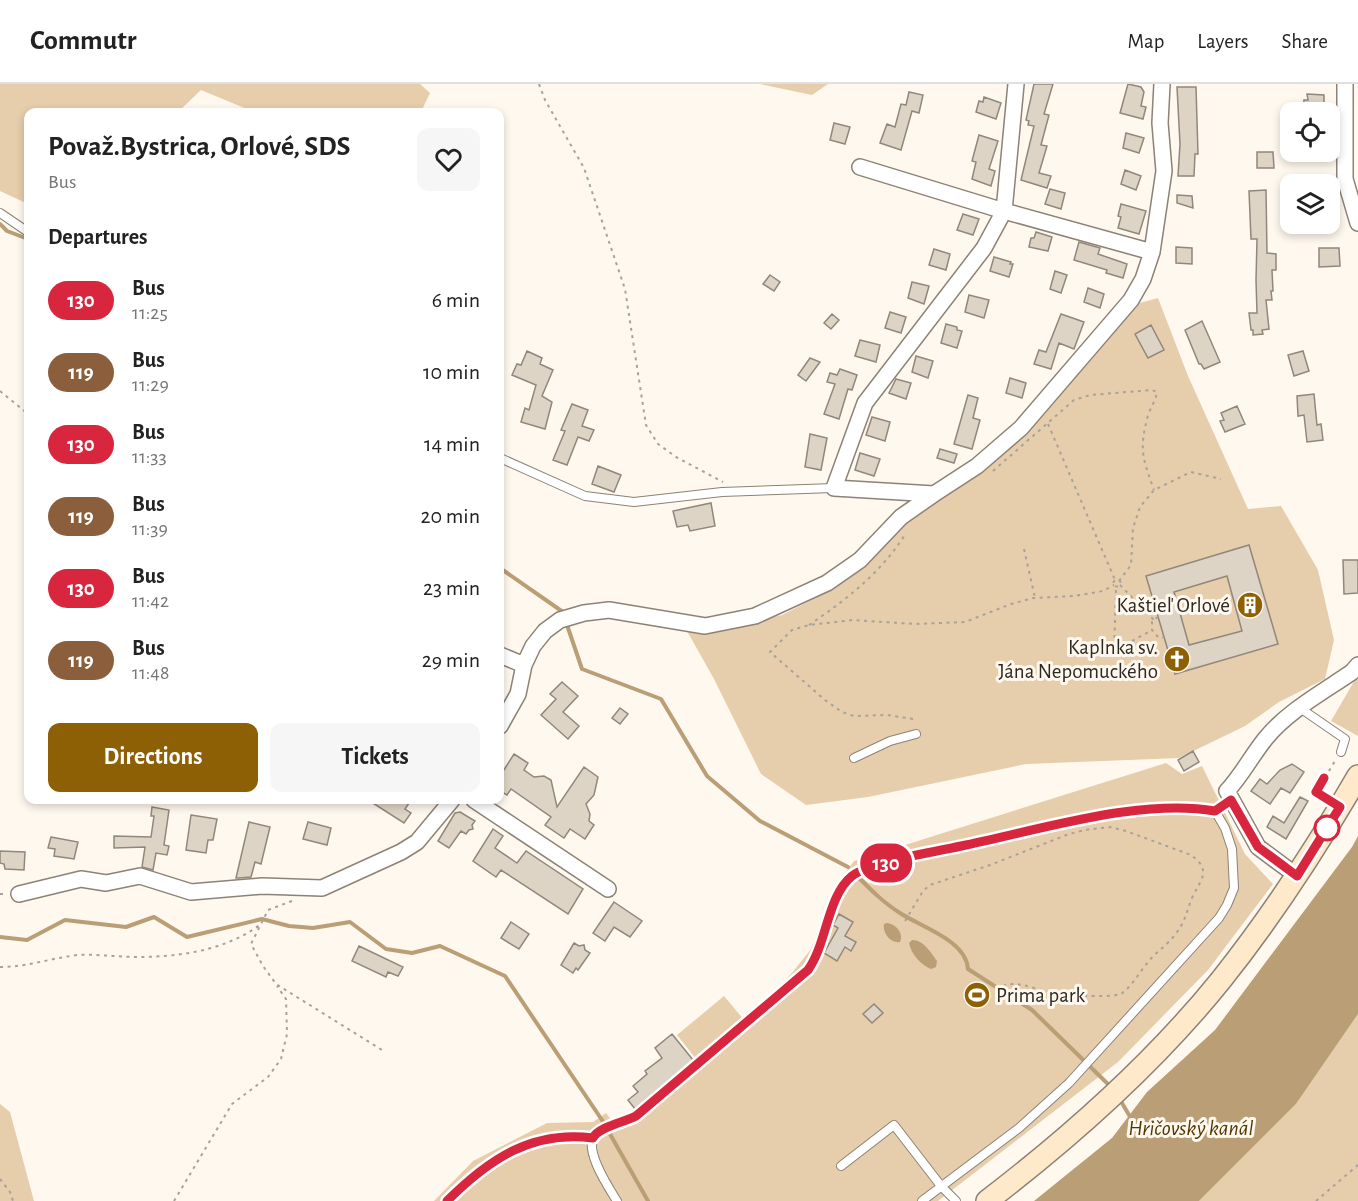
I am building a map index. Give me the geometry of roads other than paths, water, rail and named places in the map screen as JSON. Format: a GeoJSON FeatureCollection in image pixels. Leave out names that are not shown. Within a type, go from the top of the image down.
{"type":"FeatureCollection","features":[{"type":"Feature","properties":{"kind":"main road"},"geometry":{"type":"LineString","coordinates":[[987,1201],[1050,1151],[1113,1095],[1169,1038],[1221,980],[1297,876],[1358,776]]}},
{"type":"Feature","properties":{"kind":"street"},"geometry":{"type":"LineString","coordinates":[[934,494],[834,488],[865,403],[984,248],[1004,211],[1016,84]]}},
{"type":"Feature","properties":{"kind":"street"},"geometry":{"type":"LineString","coordinates":[[504,719],[518,694],[524,665],[533,646],[545,631],[564,619],[584,612],[609,610],[705,626],[755,616],[827,583],[860,560],[901,517],[977,466],[1021,428],[1131,300],[1143,279],[1152,252],[1164,171],[1160,123],[1162,84]]}},
{"type":"Feature","properties":{"kind":"street"},"geometry":{"type":"LineString","coordinates":[[1345,84],[1345,179],[1358,223]]}},
{"type":"Feature","properties":{"kind":"street"},"geometry":{"type":"LineString","coordinates":[[860,167],[1004,211],[1152,252]]}},
{"type":"Feature","properties":{"kind":"street"},"geometry":{"type":"LineString","coordinates":[[504,657],[524,665]]}},
{"type":"Feature","properties":{"kind":"street"},"geometry":{"type":"LineString","coordinates":[[1297,876],[1258,847],[1227,791],[1242,774],[1266,738],[1300,708],[1352,672],[1358,665]]}},
{"type":"Feature","properties":{"kind":"street"},"geometry":{"type":"LineString","coordinates":[[19,894],[81,879],[106,883],[140,876],[191,892],[262,886],[322,888],[401,852],[417,842],[449,804]]}},
{"type":"Feature","properties":{"kind":"street"},"geometry":{"type":"LineString","coordinates":[[480,804],[608,889]]}},
{"type":"Feature","properties":{"kind":"lane"},"geometry":{"type":"LineString","coordinates":[[0,213],[24,229]]}},
{"type":"Feature","properties":{"kind":"lane"},"geometry":{"type":"LineString","coordinates":[[504,460],[585,496],[634,502],[741,491],[834,488]]}},
{"type":"Feature","properties":{"kind":"lane"},"geometry":{"type":"LineString","coordinates":[[1300,708],[1345,739],[1341,752]]}},
{"type":"Feature","properties":{"kind":"lane"},"geometry":{"type":"LineString","coordinates":[[854,758],[890,741],[916,734]]}},
{"type":"Feature","properties":{"kind":"lane"},"geometry":{"type":"LineString","coordinates":[[1324,778],[1316,792],[1340,807]]}},
{"type":"Feature","properties":{"kind":"lane"},"geometry":{"type":"LineString","coordinates":[[617,1201],[594,1158],[593,1138],[598,1130],[636,1116],[808,970],[816,958],[840,892],[851,876],[861,870],[912,857],[1121,812],[1168,809],[1215,811],[1231,800]]}},
{"type":"Feature","properties":{"kind":"lane"},"geometry":{"type":"LineString","coordinates":[[922,1201],[1019,1128],[1069,1083],[1219,918],[1234,888],[1232,849],[1225,828],[1215,811]]}},
{"type":"Feature","properties":{"kind":"lane"},"geometry":{"type":"LineString","coordinates":[[841,1166],[894,1125],[956,1201]]}},
{"type":"Feature","properties":{"kind":"lane"},"geometry":{"type":"LineString","coordinates":[[447,1201],[477,1175],[519,1147],[549,1137],[593,1138]]}},
{"type":"Feature","properties":{"kind":"water","name":"Hričovský kanál"},"geometry":{"type":"Polygon","coordinates":[[[1358,836],[1358,1014],[1296,1104],[1199,1201],[1034,1201],[1112,1138],[1147,1092],[1215,1030],[1358,836]]]}},
{"type":"Feature","properties":{"kind":"water"},"geometry":{"type":"Polygon","coordinates":[[[887,923],[898,930],[901,935],[900,942],[890,940],[884,927],[887,923]]]}},
{"type":"Feature","properties":{"kind":"water"},"geometry":{"type":"Polygon","coordinates":[[[912,940],[920,942],[927,948],[937,961],[936,967],[931,969],[917,959],[909,943],[912,940]]]}},
{"type":"Feature","properties":{"kind":"waterway"},"geometry":{"type":"LineString","coordinates":[[0,224],[7,231],[24,237]]}},
{"type":"Feature","properties":{"kind":"waterway"},"geometry":{"type":"LineString","coordinates":[[504,571],[563,612],[564,615]]}},
{"type":"Feature","properties":{"kind":"waterway"},"geometry":{"type":"LineString","coordinates":[[566,622],[582,669],[661,699],[707,776],[760,821],[848,867]]}},
{"type":"Feature","properties":{"kind":"waterway"},"geometry":{"type":"LineString","coordinates":[[858,877],[894,909],[951,942],[965,959],[968,969],[1032,1010],[1111,1087]]}},
{"type":"Feature","properties":{"kind":"waterway"},"geometry":{"type":"LineString","coordinates":[[0,937],[27,940],[65,920],[126,927],[154,917],[187,937],[262,919],[289,926],[313,928],[350,922],[386,949],[412,953],[440,946],[505,976],[602,1120],[648,1201]]}},
{"type":"Feature","properties":{"kind":"waterway"},"geometry":{"type":"LineString","coordinates":[[1119,1098],[1132,1120]]}},
{"type":"Feature","properties":{"kind":"place","name":"Kaštieľ Orlové"},"geometry":{"type":"Point","coordinates":[1250,605]}},
{"type":"Feature","properties":{"kind":"place","name":"Kaplnka sv. Jána Nepomuckého"},"geometry":{"type":"Point","coordinates":[1177,659]}},
{"type":"Feature","properties":{"kind":"place","name":"Prima park"},"geometry":{"type":"Point","coordinates":[977,995]}}]}
